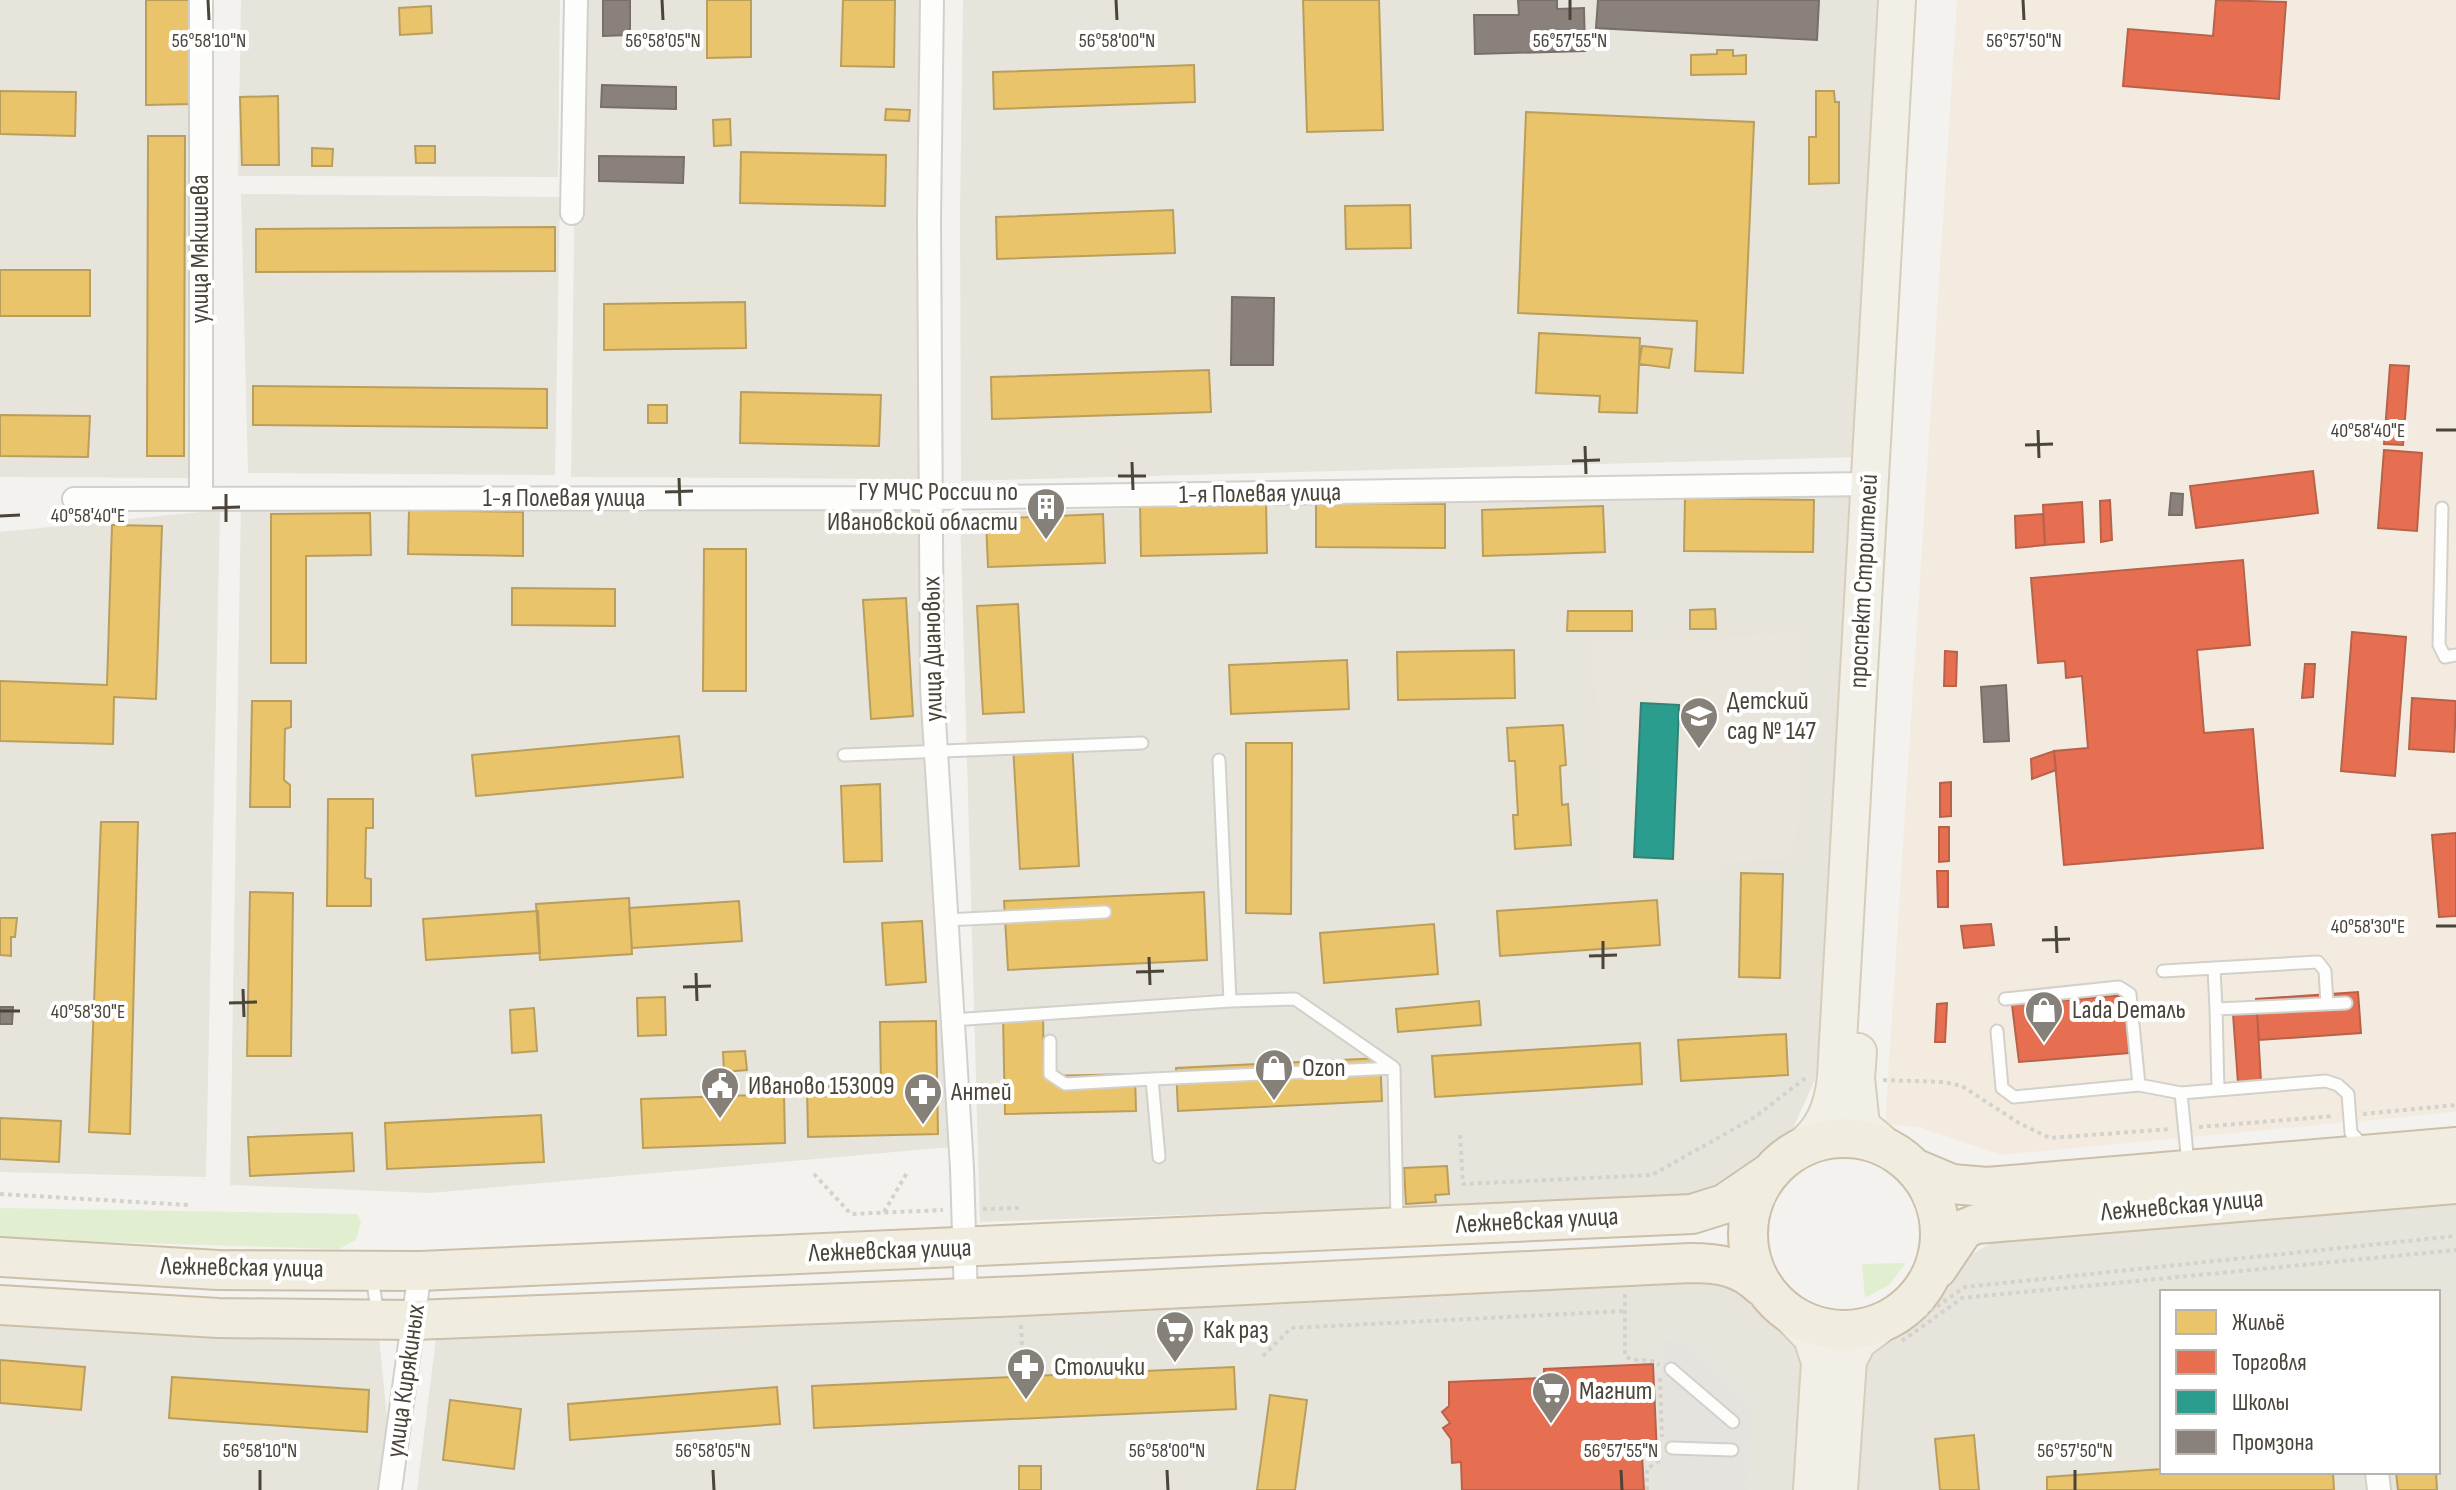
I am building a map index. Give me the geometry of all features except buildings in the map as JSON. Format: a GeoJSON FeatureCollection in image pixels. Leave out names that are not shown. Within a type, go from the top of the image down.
{"type":"FeatureCollection","features":[{"type":"Feature","properties":{"kind":"highway"},"geometry":{"type":"LineString","coordinates":[[1838,1138],[1864,1140],[1900,1158],[1925,1183],[1938,1219],[1940,1237],[1933,1274],[1909,1304],[1891,1335],[1822,1328],[1796,1317],[1773,1298],[1749,1253],[1748,1229],[1752,1205],[1768,1174],[1799,1149],[1811,1143],[1838,1138]]}},
{"type":"Feature","properties":{"kind":"highway","name":"Лежневская улица"},"geometry":{"type":"LineString","coordinates":[[1900,1158],[1952,1184],[1987,1187],[2456,1147]]}},
{"type":"Feature","properties":{"kind":"highway","name":"Лежневская улица"},"geometry":{"type":"LineString","coordinates":[[0,1257],[218,1270],[420,1271],[1397,1228],[1702,1213],[1736,1198],[1768,1174]]}},
{"type":"Feature","properties":{"kind":"highway","name":"Лежневская улица"},"geometry":{"type":"LineString","coordinates":[[1933,1274],[1964,1229],[1976,1224],[2456,1184]]}},
{"type":"Feature","properties":{"kind":"highway","name":"Лежневская улица"},"geometry":{"type":"LineString","coordinates":[[0,1305],[218,1318],[396,1320],[966,1298],[1690,1263],[1734,1267],[1752,1277],[1773,1298]]}},
{"type":"Feature","properties":{"kind":"main road","name":"проспект Строителей"},"geometry":{"type":"LineString","coordinates":[[1897,0],[1856,1078],[1861,1126],[1900,1158]]}},
{"type":"Feature","properties":{"kind":"main road","name":"проспект Строителей"},"geometry":{"type":"LineString","coordinates":[[1799,1149],[1822,1127],[1834,1090],[1918,0]]}},
{"type":"Feature","properties":{"kind":"main road"},"geometry":{"type":"LineString","coordinates":[[1773,1298],[1812,1337],[1820,1362],[1812,1490]]}},
{"type":"Feature","properties":{"kind":"main road"},"geometry":{"type":"LineString","coordinates":[[1839,1490],[1848,1360],[1858,1341],[1891,1335]]}},
{"type":"Feature","properties":{"kind":"street","name":"улица Мякишева"},"geometry":{"type":"LineString","coordinates":[[201,0],[201,498]]}},
{"type":"Feature","properties":{"kind":"street"},"geometry":{"type":"LineString","coordinates":[[572,213],[576,0]]}},
{"type":"Feature","properties":{"kind":"street","name":"улица Диановых"},"geometry":{"type":"LineString","coordinates":[[932,0],[929,219],[932,688],[966,1298]]}},
{"type":"Feature","properties":{"kind":"street","name":"1-я Полевая улица"},"geometry":{"type":"LineString","coordinates":[[74,499],[930,498],[1880,484]]}},
{"type":"Feature","properties":{"kind":"street","name":"улица Кирякиных"},"geometry":{"type":"LineString","coordinates":[[390,1490],[396,1320],[420,1271]]}},
{"type":"Feature","properties":{"kind":"lane"},"geometry":{"type":"LineString","coordinates":[[2442,508],[2439,645],[2445,657],[2456,655]]}},
{"type":"Feature","properties":{"kind":"lane"},"geometry":{"type":"LineString","coordinates":[[844,755],[1142,743]]}},
{"type":"Feature","properties":{"kind":"lane"},"geometry":{"type":"LineString","coordinates":[[1219,760],[1230,1001]]}},
{"type":"Feature","properties":{"kind":"lane"},"geometry":{"type":"LineString","coordinates":[[946,920],[1105,912]]}},
{"type":"Feature","properties":{"kind":"lane"},"geometry":{"type":"LineString","coordinates":[[2163,971],[2318,962],[2325,971],[2327,1004]]}},
{"type":"Feature","properties":{"kind":"lane"},"geometry":{"type":"LineString","coordinates":[[2214,968],[2218,1090]]}},
{"type":"Feature","properties":{"kind":"lane"},"geometry":{"type":"LineString","coordinates":[[2005,999],[2119,987],[2130,994],[2139,1085]]}},
{"type":"Feature","properties":{"kind":"lane"},"geometry":{"type":"LineString","coordinates":[[952,1020],[1295,999],[1394,1068]]}},
{"type":"Feature","properties":{"kind":"lane"},"geometry":{"type":"LineString","coordinates":[[2216,1009],[2346,1003]]}},
{"type":"Feature","properties":{"kind":"lane"},"geometry":{"type":"LineString","coordinates":[[1997,1031],[2002,1088],[2014,1097],[2139,1085],[2181,1093],[2326,1081],[2338,1085],[2348,1094],[2351,1133],[2371,1155]]}},
{"type":"Feature","properties":{"kind":"lane"},"geometry":{"type":"LineString","coordinates":[[1050,1041],[1050,1074],[1065,1084],[1394,1068]]}},
{"type":"Feature","properties":{"kind":"lane"},"geometry":{"type":"LineString","coordinates":[[1394,1068],[1397,1228]]}},
{"type":"Feature","properties":{"kind":"lane"},"geometry":{"type":"LineString","coordinates":[[1152,1079],[1159,1157]]}},
{"type":"Feature","properties":{"kind":"lane"},"geometry":{"type":"LineString","coordinates":[[2181,1093],[2188,1171]]}},
{"type":"Feature","properties":{"kind":"lane"},"geometry":{"type":"LineString","coordinates":[[371,1271],[396,1320]]}},
{"type":"Feature","properties":{"kind":"lane"},"geometry":{"type":"LineString","coordinates":[[1665,1368],[1733,1422]]}},
{"type":"Feature","properties":{"kind":"lane"},"geometry":{"type":"LineString","coordinates":[[1667,1444],[1732,1450]]}},
{"type":"Feature","properties":{"kind":"path"},"geometry":{"type":"LineString","coordinates":[[1460,1135],[1463,1184],[1652,1175],[1755,1117],[1810,1075]]}},
{"type":"Feature","properties":{"kind":"path"},"geometry":{"type":"LineString","coordinates":[[1875,1079],[1944,1082],[1962,1086],[2019,1123],[2050,1138],[2456,1105]]}},
{"type":"Feature","properties":{"kind":"path"},"geometry":{"type":"LineString","coordinates":[[884,1212],[908,1171]]}},
{"type":"Feature","properties":{"kind":"path"},"geometry":{"type":"LineString","coordinates":[[814,1174],[851,1214],[1019,1208]]}},
{"type":"Feature","properties":{"kind":"path"},"geometry":{"type":"LineString","coordinates":[[0,1194],[188,1205]]}},
{"type":"Feature","properties":{"kind":"path"},"geometry":{"type":"LineString","coordinates":[[1891,1335],[1965,1287],[2456,1236]]}},
{"type":"Feature","properties":{"kind":"path"},"geometry":{"type":"LineString","coordinates":[[1891,1335],[1962,1298],[2456,1250]]}},
{"type":"Feature","properties":{"kind":"path"},"geometry":{"type":"LineString","coordinates":[[1625,1285],[1625,1356],[1632,1361],[1652,1361]]}},
{"type":"Feature","properties":{"kind":"path"},"geometry":{"type":"LineString","coordinates":[[1263,1356],[1291,1328],[1625,1311]]}},
{"type":"Feature","properties":{"kind":"path"},"geometry":{"type":"LineString","coordinates":[[1021,1320],[1023,1367]]}},
{"type":"Feature","properties":{"kind":"path"},"geometry":{"type":"LineString","coordinates":[[1665,1368],[1667,1444]]}},
{"type":"Feature","properties":{"kind":"path"},"geometry":{"type":"LineString","coordinates":[[1647,1490],[1647,1469],[1657,1463]]}},
{"type":"Feature","properties":{"kind":"shaded area"},"geometry":{"type":"Polygon","coordinates":[[[0,0],[197,0],[192,478],[0,477],[0,0]]]}},
{"type":"Feature","properties":{"kind":"shaded area"},"geometry":{"type":"Polygon","coordinates":[[[241,0],[560,0],[558,177],[238,176],[241,0]]]}},
{"type":"Feature","properties":{"kind":"shaded area"},"geometry":{"type":"Polygon","coordinates":[[[577,0],[925,0],[919,202],[919,479],[571,477],[577,0]]]}},
{"type":"Feature","properties":{"kind":"shaded area"},"geometry":{"type":"Polygon","coordinates":[[[963,0],[1889,0],[1864,457],[961,481],[963,0]]]}},
{"type":"Feature","properties":{"kind":"shaded area"},"geometry":{"type":"Polygon","coordinates":[[[1957,0],[2456,0],[2456,1112],[2001,1155],[1919,1127],[1885,1124],[1957,0]]]}},
{"type":"Feature","properties":{"kind":"shaded area"},"geometry":{"type":"Polygon","coordinates":[[[241,194],[560,197],[555,475],[248,473],[241,194]]]}},
{"type":"Feature","properties":{"kind":"shaded area"},"geometry":{"type":"Polygon","coordinates":[[[1862,490],[1816,1077],[1791,1133],[1711,1187],[1690,1197],[980,1222],[960,513],[1862,490]]]}},
{"type":"Feature","properties":{"kind":"shaded area"},"geometry":{"type":"Polygon","coordinates":[[[241,497],[938,503],[951,1147],[430,1193],[230,1185],[241,497]]]}},
{"type":"Feature","properties":{"kind":"shaded area"},"geometry":{"type":"Polygon","coordinates":[[[220,510],[206,1177],[0,1172],[0,532],[220,510]]]}},
{"type":"Feature","properties":{"kind":"shaded area","name":"Детский сад № 147"},"geometry":{"type":"Polygon","coordinates":[[[1804,634],[1795,859],[1724,861],[1721,877],[1603,879],[1594,641],[1804,634]]]}},
{"type":"Feature","properties":{"kind":"shaded area"},"geometry":{"type":"Polygon","coordinates":[[[2456,1199],[2456,1490],[1853,1490],[1858,1384],[1874,1344],[1937,1301],[1969,1256],[1998,1239],[2456,1199]]]}},
{"type":"Feature","properties":{"kind":"shaded area"},"geometry":{"type":"Polygon","coordinates":[[[1666,1275],[1728,1283],[1795,1329],[1806,1345],[1800,1490],[417,1490],[438,1322],[1666,1275]]]}},
{"type":"Feature","properties":{"kind":"shaded area"},"geometry":{"type":"Polygon","coordinates":[[[0,1316],[182,1329],[241,1338],[379,1337],[388,1429],[379,1490],[0,1490],[0,1316]]]}},
{"type":"Feature","properties":{"kind":"shaded area"},"geometry":{"type":"Polygon","coordinates":[[[1661,1340],[1684,1341],[1752,1407],[1747,1490],[1653,1490],[1653,1469],[1660,1466],[1667,1453],[1661,1340]]]}},
{"type":"Feature","properties":{"kind":"green space"},"geometry":{"type":"Polygon","coordinates":[[[0,1208],[357,1214],[361,1222],[356,1240],[339,1249],[0,1239],[0,1208]]]}},
{"type":"Feature","properties":{"kind":"green space"},"geometry":{"type":"Polygon","coordinates":[[[1906,1263],[1889,1285],[1865,1298],[1862,1264],[1906,1263]]]}},
{"type":"Feature","properties":{"kind":"place","name":"ГУ МЧС России по Ивановской области"},"geometry":{"type":"Point","coordinates":[1046,541]}},
{"type":"Feature","properties":{"kind":"place","name":"Детский сад № 147"},"geometry":{"type":"Point","coordinates":[1699,750]}},
{"type":"Feature","properties":{"kind":"place","name":"Lada Dеталь"},"geometry":{"type":"Point","coordinates":[2044,1044]}},
{"type":"Feature","properties":{"kind":"place","name":"Ozon"},"geometry":{"type":"Point","coordinates":[1274,1102]}},
{"type":"Feature","properties":{"kind":"place","name":"Иваново 153009"},"geometry":{"type":"Point","coordinates":[720,1120]}},
{"type":"Feature","properties":{"kind":"place","name":"Антей"},"geometry":{"type":"Point","coordinates":[923,1126]}},
{"type":"Feature","properties":{"kind":"place","name":"Как раз"},"geometry":{"type":"Point","coordinates":[1175,1364]}},
{"type":"Feature","properties":{"kind":"place","name":"Столички"},"geometry":{"type":"Point","coordinates":[1026,1401]}},
{"type":"Feature","properties":{"kind":"place","name":"Магнит"},"geometry":{"type":"Point","coordinates":[1551,1425]}}]}
